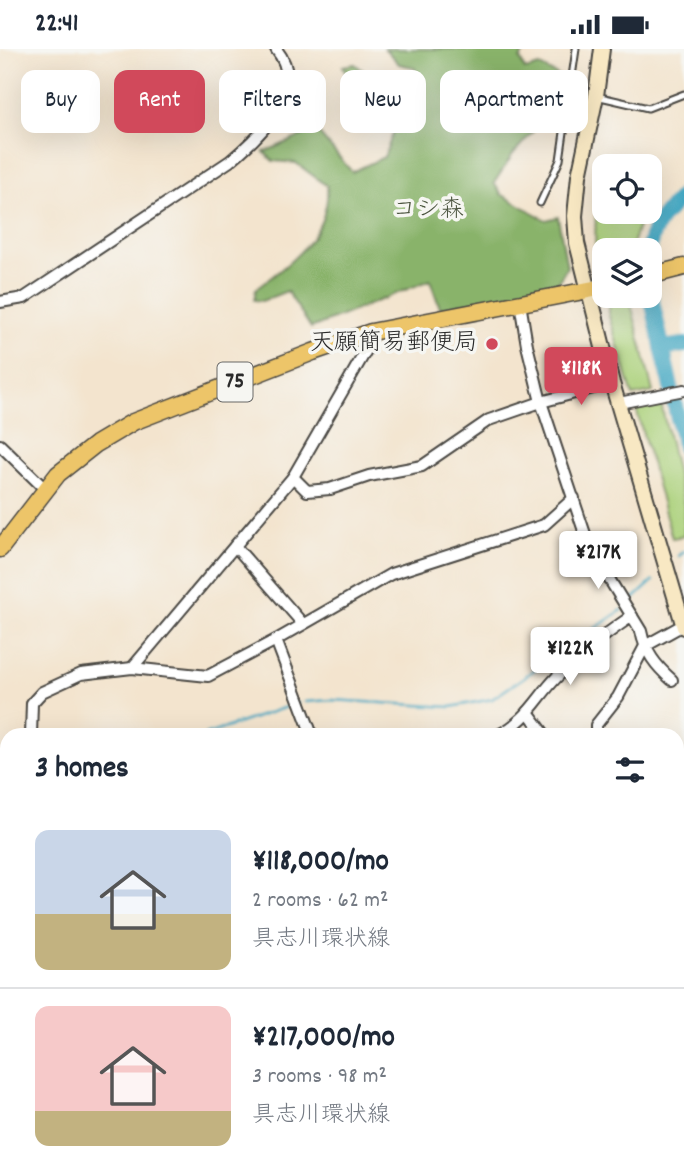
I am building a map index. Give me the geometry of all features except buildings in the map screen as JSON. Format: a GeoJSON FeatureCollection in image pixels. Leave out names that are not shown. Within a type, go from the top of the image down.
{"type":"FeatureCollection","features":[{"type":"Feature","properties":{"kind":"main road"},"geometry":{"type":"LineString","coordinates":[[592,279],[577,243],[575,216],[579,176],[596,96],[602,49]]}},
{"type":"Feature","properties":{"kind":"main road"},"geometry":{"type":"LineString","coordinates":[[662,273],[679,268]]}},
{"type":"Feature","properties":{"kind":"main road","name":"75"},"geometry":{"type":"LineString","coordinates":[[0,549],[58,474],[83,453],[134,422],[371,332],[592,290]]}},
{"type":"Feature","properties":{"kind":"main road"},"geometry":{"type":"LineString","coordinates":[[599,308],[612,383],[684,626]]}},
{"type":"Feature","properties":{"kind":"street"},"geometry":{"type":"LineString","coordinates":[[0,302],[24,298],[230,161],[254,141],[285,99],[289,79],[283,58],[276,49]]}},
{"type":"Feature","properties":{"kind":"street"},"geometry":{"type":"LineString","coordinates":[[520,303],[541,401],[589,546],[641,631],[645,646],[657,667],[672,680]]}},
{"type":"Feature","properties":{"kind":"street"},"geometry":{"type":"LineString","coordinates":[[132,668],[293,477],[368,347],[371,332]]}},
{"type":"Feature","properties":{"kind":"street"},"geometry":{"type":"LineString","coordinates":[[293,477],[307,491],[330,489],[369,476],[422,466],[489,419],[541,401],[612,383]]}},
{"type":"Feature","properties":{"kind":"street"},"geometry":{"type":"LineString","coordinates":[[619,403],[684,390]]}},
{"type":"Feature","properties":{"kind":"street"},"geometry":{"type":"LineString","coordinates":[[0,445],[45,489]]}},
{"type":"Feature","properties":{"kind":"street"},"geometry":{"type":"LineString","coordinates":[[32,728],[32,703],[42,692],[81,674],[132,668],[208,676],[391,574],[544,525],[574,498]]}},
{"type":"Feature","properties":{"kind":"street"},"geometry":{"type":"LineString","coordinates":[[235,546],[303,624]]}},
{"type":"Feature","properties":{"kind":"street"},"geometry":{"type":"LineString","coordinates":[[513,728],[585,649],[632,616]]}},
{"type":"Feature","properties":{"kind":"street"},"geometry":{"type":"LineString","coordinates":[[596,728],[618,697],[645,646],[684,626]]}},
{"type":"Feature","properties":{"kind":"street"},"geometry":{"type":"LineString","coordinates":[[276,640],[309,728]]}},
{"type":"Feature","properties":{"kind":"street"},"geometry":{"type":"LineString","coordinates":[[528,712],[540,728]]}},
{"type":"Feature","properties":{"kind":"lane"},"geometry":{"type":"LineString","coordinates":[[540,203],[560,160],[576,49]]}},
{"type":"Feature","properties":{"kind":"lane"},"geometry":{"type":"LineString","coordinates":[[596,96],[648,108],[684,94]]}},
{"type":"Feature","properties":{"kind":"green space","name":"コシ森"},"geometry":{"type":"Polygon","coordinates":[[[385,49],[526,49],[520,59],[525,70],[440,70],[440,133],[532,133],[513,154],[494,183],[501,194],[546,220],[558,217],[567,267],[556,286],[440,308],[430,280],[311,328],[287,291],[262,301],[254,300],[256,289],[295,257],[316,233],[327,203],[327,186],[296,163],[273,161],[264,152],[309,133],[319,133],[352,172],[384,157],[393,133],[426,133],[426,70],[416,70],[399,64],[385,49]]]}},
{"type":"Feature","properties":{"kind":"green space","name":"コシ森"},"geometry":{"type":"Polygon","coordinates":[[[355,64],[362,70],[345,70],[343,66],[355,64]]]}},
{"type":"Feature","properties":{"kind":"green space","name":"コシ森"},"geometry":{"type":"Polygon","coordinates":[[[540,66],[548,70],[525,70],[540,66]]]}},
{"type":"Feature","properties":{"kind":"green space"},"geometry":{"type":"Polygon","coordinates":[[[596,224],[639,224],[634,238],[595,238],[596,224]]]}},
{"type":"Feature","properties":{"kind":"green space"},"geometry":{"type":"Polygon","coordinates":[[[609,308],[632,308],[653,392],[633,396],[609,316],[609,308]]]}},
{"type":"Feature","properties":{"kind":"green space"},"geometry":{"type":"Polygon","coordinates":[[[657,400],[662,408],[684,505],[684,536],[672,538],[635,405],[657,400]]]}},
{"type":"Feature","properties":{"kind":"waterway"},"geometry":{"type":"LineString","coordinates":[[652,238],[656,226],[684,194]]}},
{"type":"Feature","properties":{"kind":"waterway"},"geometry":{"type":"LineString","coordinates":[[654,308],[684,447]]}},
{"type":"Feature","properties":{"kind":"waterway"},"geometry":{"type":"LineString","coordinates":[[662,348],[684,345]]}},
{"type":"Feature","properties":{"kind":"waterway"},"geometry":{"type":"LineString","coordinates":[[679,556],[684,551]]}},
{"type":"Feature","properties":{"kind":"waterway"},"geometry":{"type":"LineString","coordinates":[[627,605],[653,581]]}},
{"type":"Feature","properties":{"kind":"waterway"},"geometry":{"type":"LineString","coordinates":[[305,702],[331,700],[451,707],[492,699],[622,610]]}},
{"type":"Feature","properties":{"kind":"waterway"},"geometry":{"type":"LineString","coordinates":[[225,728],[298,703]]}},
{"type":"Feature","properties":{"kind":"place","name":"天願簡易郵便局"},"geometry":{"type":"Point","coordinates":[492,344]}}]}
